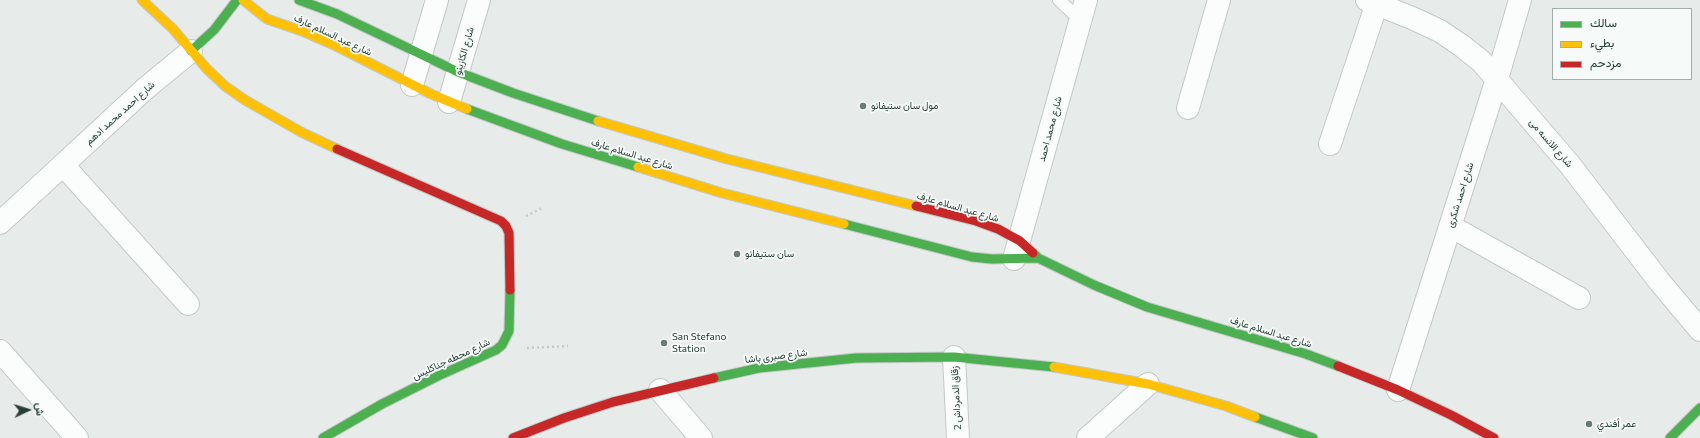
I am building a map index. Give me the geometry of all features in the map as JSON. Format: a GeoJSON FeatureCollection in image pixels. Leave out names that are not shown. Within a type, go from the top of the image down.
{"type":"FeatureCollection","features":[{"type":"Feature","properties":{"kind":"street"},"geometry":{"type":"LineString","coordinates":[[142,0],[173,29],[191,51]]}},
{"type":"Feature","properties":{"kind":"street","name":"شارع احمد محمد ادهم"},"geometry":{"type":"LineString","coordinates":[[0,223],[146,88],[214,30],[237,0]]}},
{"type":"Feature","properties":{"kind":"street","name":"شارع عبد السلام عارف"},"geometry":{"type":"LineString","coordinates":[[243,0],[267,19],[302,31],[336,46],[449,102],[562,144],[722,193],[972,258],[1017,250],[1038,258]]}},
{"type":"Feature","properties":{"kind":"street","name":"شارع عبد السلام عارف"},"geometry":{"type":"LineString","coordinates":[[299,0],[336,14],[458,72],[513,93],[727,159],[976,221],[998,229],[1017,250],[1147,307],[1306,354],[1398,390],[1451,415],[1494,438]]}},
{"type":"Feature","properties":{"kind":"street"},"geometry":{"type":"LineString","coordinates":[[412,85],[437,0]]}},
{"type":"Feature","properties":{"kind":"street","name":"شارع الكازينو"},"geometry":{"type":"LineString","coordinates":[[449,102],[479,0]]}},
{"type":"Feature","properties":{"kind":"street"},"geometry":{"type":"LineString","coordinates":[[1188,108],[1218,0]]}},
{"type":"Feature","properties":{"kind":"street","name":"شارع احمد شكرى"},"geometry":{"type":"LineString","coordinates":[[1398,390],[1497,79],[1520,0]]}},
{"type":"Feature","properties":{"kind":"street"},"geometry":{"type":"LineString","coordinates":[[1330,144],[1372,2]]}},
{"type":"Feature","properties":{"kind":"street","name":"شارع الانسه مى"},"geometry":{"type":"LineString","coordinates":[[1372,2],[1412,18],[1446,35],[1481,61],[1570,165],[1659,281],[1700,330]]}},
{"type":"Feature","properties":{"kind":"street","name":"شارع محمد احمد"},"geometry":{"type":"LineString","coordinates":[[1017,250],[1083,10]]}},
{"type":"Feature","properties":{"kind":"street","name":"شارع محطه جناكليس"},"geometry":{"type":"LineString","coordinates":[[191,51],[225,86],[263,112],[363,162],[501,221],[506,226],[509,233],[509,331],[502,345],[496,350],[438,376],[382,404],[323,438]]}},
{"type":"Feature","properties":{"kind":"street"},"geometry":{"type":"LineString","coordinates":[[63,165],[188,304]]}},
{"type":"Feature","properties":{"kind":"street"},"geometry":{"type":"LineString","coordinates":[[1450,226],[1579,298]]}},
{"type":"Feature","properties":{"kind":"street"},"geometry":{"type":"LineString","coordinates":[[0,351],[77,438]]}},
{"type":"Feature","properties":{"kind":"street","name":"شارع صبرى باشا"},"geometry":{"type":"LineString","coordinates":[[515,438],[564,418],[613,402],[660,390],[759,368],[856,358],[954,357],[1051,366],[1148,384]]}},
{"type":"Feature","properties":{"kind":"street","name":"زقاق الدمرداش 2"},"geometry":{"type":"LineString","coordinates":[[954,357],[958,438]]}},
{"type":"Feature","properties":{"kind":"street"},"geometry":{"type":"LineString","coordinates":[[1088,438],[1148,384],[1226,406],[1306,437]]}},
{"type":"Feature","properties":{"kind":"street"},"geometry":{"type":"LineString","coordinates":[[660,390],[701,438]]}},
{"type":"Feature","properties":{"kind":"street"},"geometry":{"type":"LineString","coordinates":[[1670,438],[1700,408]]}},
{"type":"Feature","properties":{"kind":"lane"},"geometry":{"type":"LineString","coordinates":[[1059,0],[1083,10]]}},
{"type":"Feature","properties":{"kind":"path"},"geometry":{"type":"LineString","coordinates":[[496,350],[568,346]]}},
{"type":"Feature","properties":{"kind":"traffic: fast"},"geometry":{"type":"LineString","coordinates":[[191,51],[214,30],[237,0]]}},
{"type":"Feature","properties":{"kind":"traffic: fast"},"geometry":{"type":"LineString","coordinates":[[299,0],[337,14],[458,72],[513,93],[598,121]]}},
{"type":"Feature","properties":{"kind":"traffic: fast"},"geometry":{"type":"LineString","coordinates":[[467,109],[562,144],[638,167]]}},
{"type":"Feature","properties":{"kind":"traffic: fast"},"geometry":{"type":"LineString","coordinates":[[844,224],[972,257],[992,259],[1038,258]]}},
{"type":"Feature","properties":{"kind":"traffic: fast"},"geometry":{"type":"LineString","coordinates":[[1033,253],[1038,258],[1094,285],[1147,307],[1306,354],[1338,366]]}},
{"type":"Feature","properties":{"kind":"traffic: fast"},"geometry":{"type":"LineString","coordinates":[[323,438],[382,404],[438,376],[496,350],[502,345],[509,331],[510,290]]}},
{"type":"Feature","properties":{"kind":"traffic: fast"},"geometry":{"type":"LineString","coordinates":[[714,378],[759,368],[856,358],[954,357],[1054,367]]}},
{"type":"Feature","properties":{"kind":"traffic: fast"},"geometry":{"type":"LineString","coordinates":[[1670,438],[1700,408]]}},
{"type":"Feature","properties":{"kind":"traffic: fast"},"geometry":{"type":"LineString","coordinates":[[1255,417],[1313,438]]}},
{"type":"Feature","properties":{"kind":"traffic: slow"},"geometry":{"type":"LineString","coordinates":[[142,0],[173,29],[207,69],[225,86],[245,100],[301,132],[337,149]]}},
{"type":"Feature","properties":{"kind":"traffic: slow"},"geometry":{"type":"LineString","coordinates":[[243,0],[267,19],[302,31],[336,46],[431,94],[467,109]]}},
{"type":"Feature","properties":{"kind":"traffic: slow"},"geometry":{"type":"LineString","coordinates":[[598,121],[727,159],[916,206]]}},
{"type":"Feature","properties":{"kind":"traffic: slow"},"geometry":{"type":"LineString","coordinates":[[638,167],[722,193],[844,224]]}},
{"type":"Feature","properties":{"kind":"traffic: slow"},"geometry":{"type":"LineString","coordinates":[[1054,367],[1148,384],[1226,406],[1255,417]]}},
{"type":"Feature","properties":{"kind":"traffic: jam"},"geometry":{"type":"LineString","coordinates":[[337,149],[501,221],[506,226],[509,233],[510,290]]}},
{"type":"Feature","properties":{"kind":"traffic: jam"},"geometry":{"type":"LineString","coordinates":[[916,206],[976,221],[998,229],[1020,241],[1033,253]]}},
{"type":"Feature","properties":{"kind":"traffic: jam"},"geometry":{"type":"LineString","coordinates":[[1338,366],[1398,390],[1451,415],[1494,438]]}},
{"type":"Feature","properties":{"kind":"traffic: jam"},"geometry":{"type":"LineString","coordinates":[[513,438],[564,418],[613,402],[714,378]]}},
{"type":"Feature","properties":{"kind":"place","name":"مول سان ستيفانو"},"geometry":{"type":"Point","coordinates":[863,106]}},
{"type":"Feature","properties":{"kind":"place","name":"سان ستيفانو"},"geometry":{"type":"Point","coordinates":[737,254]}},
{"type":"Feature","properties":{"kind":"place","name":"San Stefano Station"},"geometry":{"type":"Point","coordinates":[664,343]}},
{"type":"Feature","properties":{"kind":"place","name":"عمر أفندي"},"geometry":{"type":"Point","coordinates":[1589,424]}}]}
